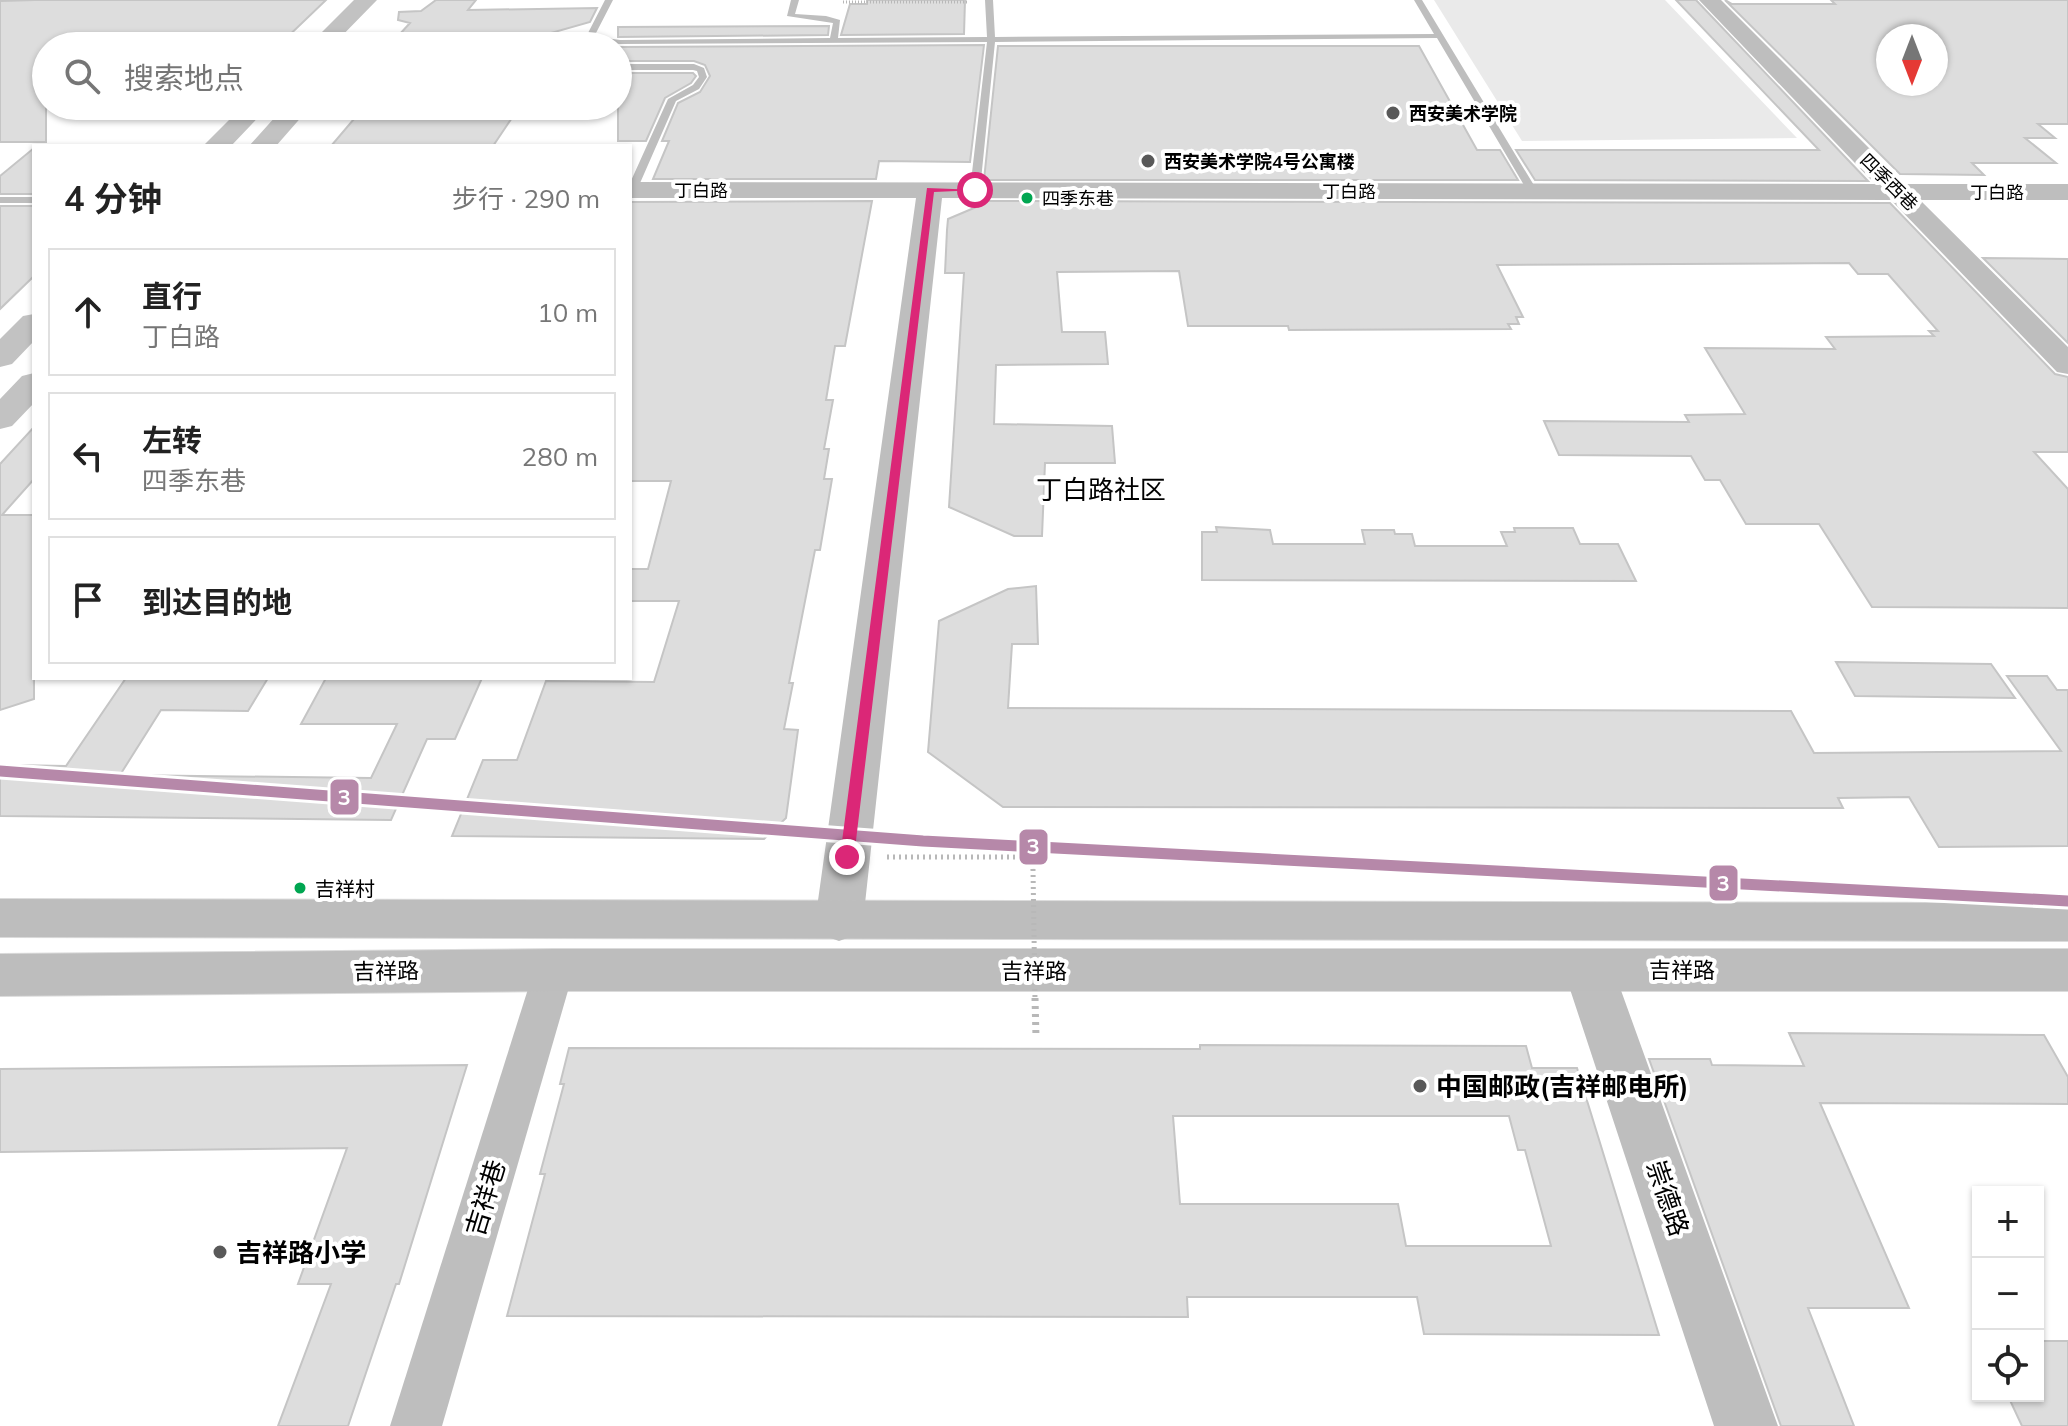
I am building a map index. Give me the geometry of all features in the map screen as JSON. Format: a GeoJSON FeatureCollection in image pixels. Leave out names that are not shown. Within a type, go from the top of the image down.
{"type":"FeatureCollection","features":[{"type":"Feature","properties":{"kind":"main road"},"geometry":{"type":"LineString","coordinates":[[333,32],[366,0]]}},
{"type":"Feature","properties":{"kind":"main road"},"geometry":{"type":"LineString","coordinates":[[218,144],[243,120]]}},
{"type":"Feature","properties":{"kind":"main road"},"geometry":{"type":"LineString","coordinates":[[264,144],[286,120]]}},
{"type":"Feature","properties":{"kind":"main road"},"geometry":{"type":"LineString","coordinates":[[0,357],[32,325]]}},
{"type":"Feature","properties":{"kind":"main road"},"geometry":{"type":"LineString","coordinates":[[0,419],[32,385]]}},
{"type":"Feature","properties":{"kind":"main road"},"geometry":{"type":"LineString","coordinates":[[0,918],[2068,922]]}},
{"type":"Feature","properties":{"kind":"main road","name":"吉祥路"},"geometry":{"type":"LineString","coordinates":[[0,975],[554,970],[2068,970]]}},
{"type":"Feature","properties":{"kind":"street","name":"四季西巷"},"geometry":{"type":"LineString","coordinates":[[1709,0],[2068,365]]}},
{"type":"Feature","properties":{"kind":"street","name":"丁白路"},"geometry":{"type":"LineString","coordinates":[[632,190],[2068,192]]}},
{"type":"Feature","properties":{"kind":"street"},"geometry":{"type":"LineString","coordinates":[[839,922],[930,190]]}},
{"type":"Feature","properties":{"kind":"street","name":"吉祥巷"},"geometry":{"type":"LineString","coordinates":[[416,1426],[554,970]]}},
{"type":"Feature","properties":{"kind":"street","name":"崇德路"},"geometry":{"type":"LineString","coordinates":[[1589,971],[1746,1426]]}},
{"type":"Feature","properties":{"kind":"lane"},"geometry":{"type":"LineString","coordinates":[[593,32],[609,0]]}},
{"type":"Feature","properties":{"kind":"lane"},"geometry":{"type":"LineString","coordinates":[[795,0],[790,14],[793,16],[826,18],[837,22],[834,40]]}},
{"type":"Feature","properties":{"kind":"lane"},"geometry":{"type":"LineString","coordinates":[[1418,0],[1533,192]]}},
{"type":"Feature","properties":{"kind":"lane"},"geometry":{"type":"LineString","coordinates":[[975,190],[991,39],[990,1]]}},
{"type":"Feature","properties":{"kind":"lane"},"geometry":{"type":"LineString","coordinates":[[632,39],[1440,36]]}},
{"type":"Feature","properties":{"kind":"lane"},"geometry":{"type":"LineString","coordinates":[[632,67],[694,67],[701,70],[703,77],[696,87],[672,99],[632,188]]}},
{"type":"Feature","properties":{"kind":"lane"},"geometry":{"type":"LineString","coordinates":[[0,200],[32,200]]}},
{"type":"Feature","properties":{"kind":"path"},"geometry":{"type":"LineString","coordinates":[[837,22],[841,2],[990,1]]}},
{"type":"Feature","properties":{"kind":"path"},"geometry":{"type":"LineString","coordinates":[[887,857],[1031,857],[1036,1037]]}},
{"type":"Feature","properties":{"kind":"shaded area"},"geometry":{"type":"Polygon","coordinates":[[[1434,0],[1665,0],[1797,138],[1522,141],[1434,0]]]}},
{"type":"Feature","properties":{"kind":"building"},"geometry":{"type":"Polygon","coordinates":[[[326,0],[293,32],[32,32],[32,120],[46,120],[46,142],[0,142],[0,1],[326,0]]]}},
{"type":"Feature","properties":{"kind":"building"},"geometry":{"type":"Polygon","coordinates":[[[436,0],[476,0],[468,10],[597,8],[590,22],[555,32],[402,32],[410,23],[398,20],[399,12],[421,11],[436,0]]]}},
{"type":"Feature","properties":{"kind":"building"},"geometry":{"type":"Polygon","coordinates":[[[867,0],[965,0],[964,34],[841,35],[850,4],[867,4],[867,0]]]}},
{"type":"Feature","properties":{"kind":"building"},"geometry":{"type":"Polygon","coordinates":[[[1676,0],[1696,0],[1868,181],[1535,180],[1516,150],[1819,150],[1676,0]]]}},
{"type":"Feature","properties":{"kind":"building"},"geometry":{"type":"Polygon","coordinates":[[[1725,0],[1732,4],[1835,4],[1831,0],[2068,0],[2068,124],[2038,124],[2055,138],[2025,138],[2056,163],[1972,163],[1984,175],[1900,174],[1725,0]]]}},
{"type":"Feature","properties":{"kind":"building"},"geometry":{"type":"Polygon","coordinates":[[[829,26],[828,35],[632,37],[632,32],[618,32],[618,27],[829,26]]]}},
{"type":"Feature","properties":{"kind":"building"},"geometry":{"type":"Polygon","coordinates":[[[984,45],[970,162],[879,161],[876,179],[653,179],[669,141],[662,141],[678,103],[700,92],[710,76],[705,65],[694,61],[632,61],[632,47],[984,45]]]}},
{"type":"Feature","properties":{"kind":"building"},"geometry":{"type":"Polygon","coordinates":[[[998,46],[1419,46],[1477,150],[1500,150],[1518,180],[984,180],[998,46]]]}},
{"type":"Feature","properties":{"kind":"building"},"geometry":{"type":"Polygon","coordinates":[[[632,73],[693,73],[696,76],[691,83],[665,98],[646,141],[618,141],[618,120],[632,120],[632,73]]]}},
{"type":"Feature","properties":{"kind":"building"},"geometry":{"type":"Polygon","coordinates":[[[353,120],[511,120],[494,144],[333,144],[353,120]]]}},
{"type":"Feature","properties":{"kind":"building"},"geometry":{"type":"Polygon","coordinates":[[[32,150],[32,194],[0,194],[0,176],[32,150]]]}},
{"type":"Feature","properties":{"kind":"building"},"geometry":{"type":"Polygon","coordinates":[[[872,201],[845,346],[835,346],[826,400],[833,400],[824,449],[829,449],[824,479],[832,479],[820,550],[815,550],[789,683],[793,683],[784,729],[798,730],[786,818],[764,839],[452,836],[483,760],[517,760],[546,681],[654,682],[679,601],[632,601],[632,569],[648,569],[671,481],[632,481],[632,202],[872,201]]]}},
{"type":"Feature","properties":{"kind":"building"},"geometry":{"type":"Polygon","coordinates":[[[981,201],[1890,203],[2055,374],[2068,377],[2068,452],[2034,452],[2068,489],[2068,608],[1872,607],[1819,524],[1746,524],[1720,480],[1705,480],[1691,456],[1559,455],[1544,421],[1689,422],[1685,415],[1745,414],[1705,348],[1835,349],[1826,337],[1934,336],[1929,331],[1938,331],[1888,274],[1858,274],[1849,263],[1497,265],[1523,317],[1516,317],[1519,324],[1508,324],[1511,329],[1289,330],[1288,326],[1188,326],[1179,271],[1057,272],[1062,332],[1105,332],[1108,364],[996,365],[994,424],[1112,426],[1115,463],[1045,463],[1042,536],[1014,536],[949,507],[964,273],[945,273],[948,219],[981,205],[981,201]]]}},
{"type":"Feature","properties":{"kind":"building"},"geometry":{"type":"Polygon","coordinates":[[[0,206],[32,206],[32,278],[0,309],[0,206]]]}},
{"type":"Feature","properties":{"kind":"building"},"geometry":{"type":"Polygon","coordinates":[[[1983,258],[2068,259],[2068,343],[1983,258]]]}},
{"type":"Feature","properties":{"kind":"building"},"geometry":{"type":"Polygon","coordinates":[[[32,429],[32,481],[2,515],[32,515],[34,699],[0,710],[0,464],[32,429]]]}},
{"type":"Feature","properties":{"kind":"building"},"geometry":{"type":"Polygon","coordinates":[[[1216,527],[1270,530],[1273,544],[1365,544],[1362,530],[1394,530],[1395,534],[1412,534],[1415,546],[1507,546],[1501,532],[1515,532],[1514,528],[1573,528],[1580,544],[1618,544],[1636,581],[1202,580],[1202,532],[1217,532],[1216,527]]]}},
{"type":"Feature","properties":{"kind":"building"},"geometry":{"type":"Polygon","coordinates":[[[1036,586],[1038,644],[1012,644],[1008,708],[1791,711],[1814,753],[2061,751],[2007,676],[2047,676],[2057,690],[2068,690],[2068,846],[1939,847],[1909,797],[1838,798],[1843,808],[1003,807],[928,752],[939,621],[1008,589],[1036,586]]]}},
{"type":"Feature","properties":{"kind":"building"},"geometry":{"type":"Polygon","coordinates":[[[1836,662],[1991,664],[2015,698],[1855,696],[1836,662]]]}},
{"type":"Feature","properties":{"kind":"building"},"geometry":{"type":"Polygon","coordinates":[[[125,680],[267,680],[248,711],[161,710],[120,775],[371,778],[397,724],[301,724],[325,680],[481,680],[455,739],[427,739],[391,820],[0,816],[0,778],[11,765],[66,766],[125,680]]]}},
{"type":"Feature","properties":{"kind":"building"},"geometry":{"type":"Polygon","coordinates":[[[1789,1033],[2044,1035],[2068,1077],[2068,1104],[1820,1103],[1909,1308],[1808,1308],[1854,1426],[1781,1426],[1649,1059],[1710,1059],[1712,1065],[1804,1066],[1789,1033]]]}},
{"type":"Feature","properties":{"kind":"building"},"geometry":{"type":"Polygon","coordinates":[[[1200,1045],[1526,1046],[1532,1068],[1577,1068],[1659,1335],[1424,1334],[1417,1297],[1187,1297],[1188,1317],[507,1316],[545,1174],[540,1174],[564,1084],[560,1084],[569,1048],[1200,1049],[1200,1045]],[[1173,1116],[1180,1204],[1398,1204],[1406,1246],[1551,1246],[1525,1150],[1518,1150],[1509,1116],[1173,1116]]]}},
{"type":"Feature","properties":{"kind":"building"},"geometry":{"type":"Polygon","coordinates":[[[467,1065],[399,1284],[396,1284],[348,1426],[278,1426],[331,1284],[298,1284],[347,1148],[0,1152],[0,1069],[467,1065]]]}},
{"type":"Feature","properties":{"kind":"building"},"geometry":{"type":"Polygon","coordinates":[[[2044,1341],[2068,1341],[2068,1426],[2022,1426],[2011,1402],[2044,1402],[2044,1341]]]}},
{"type":"Feature","properties":{"kind":"transit line","name":"3"},"geometry":{"type":"LineString","coordinates":[[0,771],[923,841],[2068,901]]}},
{"type":"Feature","properties":{"kind":"place","name":"西安美术学院"},"geometry":{"type":"Point","coordinates":[1393,113]}},
{"type":"Feature","properties":{"kind":"place","name":"西安美术学院4号公寓楼"},"geometry":{"type":"Point","coordinates":[1148,161]}},
{"type":"Feature","properties":{"kind":"place","name":"四季东巷"},"geometry":{"type":"Point","coordinates":[1027,198]}},
{"type":"Feature","properties":{"kind":"place","name":"吉祥村"},"geometry":{"type":"Point","coordinates":[300,888]}},
{"type":"Feature","properties":{"kind":"place","name":"中国邮政(吉祥邮电所)"},"geometry":{"type":"Point","coordinates":[1420,1086]}},
{"type":"Feature","properties":{"kind":"place","name":"吉祥路小学"},"geometry":{"type":"Point","coordinates":[220,1252]}},
{"type":"Feature","properties":{"kind":"district","name":"丁白路社区"},"geometry":{"type":"Point","coordinates":[1101,489]}},
{"type":"Feature","properties":{"kind":"route"},"geometry":{"type":"LineString","coordinates":[[847,857],[930,190],[975,190]]}}]}
